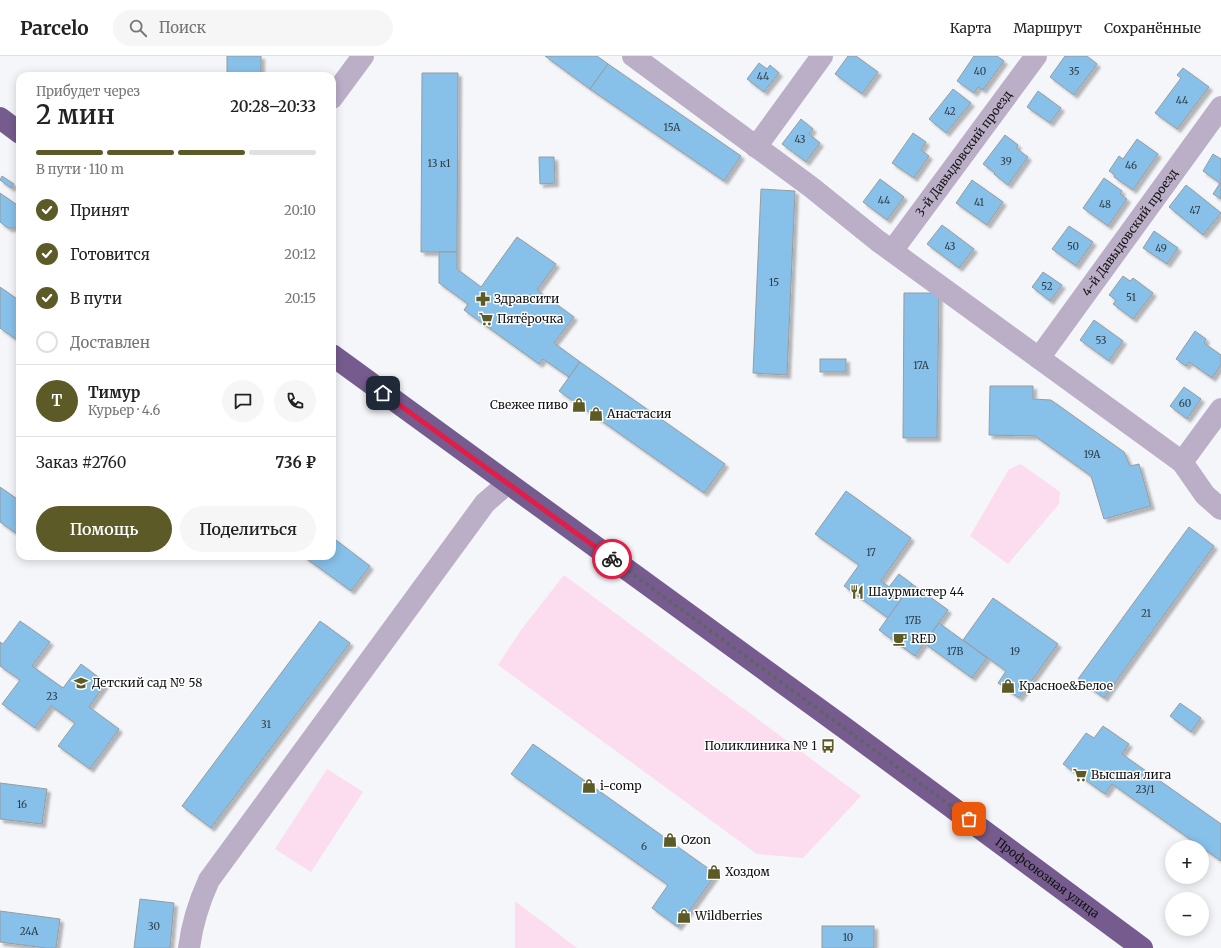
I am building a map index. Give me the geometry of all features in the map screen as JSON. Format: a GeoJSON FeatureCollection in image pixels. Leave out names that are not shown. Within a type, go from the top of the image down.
{"type":"FeatureCollection","features":[{"type":"Feature","properties":{"kind":"highway"},"geometry":{"type":"LineString","coordinates":[[0,118],[16,130]]}},
{"type":"Feature","properties":{"kind":"highway","name":"Профсоюзная улица"},"geometry":{"type":"LineString","coordinates":[[336,358],[842,726],[1142,948]]}},
{"type":"Feature","properties":{"kind":"street"},"geometry":{"type":"LineString","coordinates":[[336,93],[363,56]]}},
{"type":"Feature","properties":{"kind":"street"},"geometry":{"type":"LineString","coordinates":[[633,56],[811,187],[892,251],[1182,462],[1205,495],[1221,509]]}},
{"type":"Feature","properties":{"kind":"street"},"geometry":{"type":"LineString","coordinates":[[756,147],[822,56]]}},
{"type":"Feature","properties":{"kind":"street","name":"3-й Давыдовский проезд"},"geometry":{"type":"LineString","coordinates":[[892,251],[1036,56]]}},
{"type":"Feature","properties":{"kind":"street","name":"4-й Давыдовский проезд"},"geometry":{"type":"LineString","coordinates":[[1039,358],[1221,107]]}},
{"type":"Feature","properties":{"kind":"street"},"geometry":{"type":"LineString","coordinates":[[1182,462],[1221,409]]}},
{"type":"Feature","properties":{"kind":"street"},"geometry":{"type":"LineString","coordinates":[[189,948],[190,935],[199,904],[209,880],[484,503],[508,483]]}},
{"type":"Feature","properties":{"kind":"shaded area"},"geometry":{"type":"Polygon","coordinates":[[[1021,464],[1060,492],[1059,504],[1008,564],[970,536],[1009,469],[1021,464]]]}},
{"type":"Feature","properties":{"kind":"shaded area"},"geometry":{"type":"Polygon","coordinates":[[[564,575],[861,796],[803,858],[757,854],[498,665],[521,630],[564,575]]]}},
{"type":"Feature","properties":{"kind":"shaded area"},"geometry":{"type":"Polygon","coordinates":[[[327,769],[363,792],[311,872],[275,849],[327,769]]]}},
{"type":"Feature","properties":{"kind":"shaded area"},"geometry":{"type":"Polygon","coordinates":[[[515,901],[577,948],[515,948],[515,901]]]}},
{"type":"Feature","properties":{"kind":"building"},"geometry":{"type":"Polygon","coordinates":[[[227,56],[261,56],[261,72],[227,72],[227,56]]]}},
{"type":"Feature","properties":{"kind":"building"},"geometry":{"type":"Polygon","coordinates":[[[545,56],[597,56],[608,64],[590,89],[545,56]]]}},
{"type":"Feature","properties":{"kind":"building"},"geometry":{"type":"Polygon","coordinates":[[[848,56],[856,56],[878,72],[862,94],[835,74],[848,56]]]}},
{"type":"Feature","properties":{"kind":"building"},"geometry":{"type":"Polygon","coordinates":[[[974,56],[997,56],[1004,61],[983,90],[978,87],[974,93],[957,81],[974,56]]]}},
{"type":"Feature","properties":{"kind":"building"},"geometry":{"type":"Polygon","coordinates":[[[1065,56],[1087,56],[1097,64],[1074,95],[1050,77],[1065,56]]]}},
{"type":"Feature","properties":{"kind":"building"},"geometry":{"type":"Polygon","coordinates":[[[759,63],[767,69],[770,65],[779,73],[764,92],[747,79],[759,63]]]}},
{"type":"Feature","properties":{"kind":"building"},"geometry":{"type":"Polygon","coordinates":[[[608,64],[741,156],[724,181],[590,89],[608,64]]]}},
{"type":"Feature","properties":{"kind":"building"},"geometry":{"type":"Polygon","coordinates":[[[1183,68],[1209,87],[1177,129],[1155,113],[1181,78],[1177,75],[1183,68]]]}},
{"type":"Feature","properties":{"kind":"building"},"geometry":{"type":"Polygon","coordinates":[[[422,73],[458,73],[457,252],[421,252],[422,73]]]}},
{"type":"Feature","properties":{"kind":"building"},"geometry":{"type":"Polygon","coordinates":[[[953,89],[971,103],[946,133],[929,119],[953,89]]]}},
{"type":"Feature","properties":{"kind":"building"},"geometry":{"type":"Polygon","coordinates":[[[1038,91],[1061,108],[1050,123],[1027,107],[1038,91]]]}},
{"type":"Feature","properties":{"kind":"building"},"geometry":{"type":"Polygon","coordinates":[[[801,119],[813,129],[809,134],[820,143],[806,162],[782,144],[801,119]]]}},
{"type":"Feature","properties":{"kind":"building"},"geometry":{"type":"Polygon","coordinates":[[[913,133],[926,142],[921,150],[929,156],[914,178],[892,163],[913,133]]]}},
{"type":"Feature","properties":{"kind":"building"},"geometry":{"type":"Polygon","coordinates":[[[1005,135],[1018,145],[1016,148],[1028,157],[1008,185],[983,164],[1005,135]]]}},
{"type":"Feature","properties":{"kind":"building"},"geometry":{"type":"Polygon","coordinates":[[[1137,139],[1158,154],[1133,190],[1114,177],[1115,175],[1109,171],[1119,156],[1123,159],[1137,139]]]}},
{"type":"Feature","properties":{"kind":"building"},"geometry":{"type":"Polygon","coordinates":[[[1213,154],[1221,159],[1221,199],[1213,194],[1220,183],[1203,171],[1213,154]]]}},
{"type":"Feature","properties":{"kind":"building"},"geometry":{"type":"Polygon","coordinates":[[[539,157],[554,157],[555,183],[540,184],[539,157]]]}},
{"type":"Feature","properties":{"kind":"building"},"geometry":{"type":"Polygon","coordinates":[[[2,176],[14,184],[11,188],[0,180],[2,176]]]}},
{"type":"Feature","properties":{"kind":"building"},"geometry":{"type":"Polygon","coordinates":[[[1104,178],[1122,191],[1120,194],[1127,199],[1108,226],[1083,208],[1104,178]]]}},
{"type":"Feature","properties":{"kind":"building"},"geometry":{"type":"Polygon","coordinates":[[[880,179],[904,197],[887,220],[863,202],[880,179]]]}},
{"type":"Feature","properties":{"kind":"building"},"geometry":{"type":"Polygon","coordinates":[[[972,180],[1003,202],[987,225],[956,203],[972,180]]]}},
{"type":"Feature","properties":{"kind":"building"},"geometry":{"type":"Polygon","coordinates":[[[1186,185],[1221,213],[1203,235],[1169,207],[1186,185]]]}},
{"type":"Feature","properties":{"kind":"building"},"geometry":{"type":"Polygon","coordinates":[[[761,189],[795,191],[787,375],[753,373],[761,189]]]}},
{"type":"Feature","properties":{"kind":"building"},"geometry":{"type":"Polygon","coordinates":[[[0,193],[16,204],[16,228],[8,228],[0,222],[0,193]]]}},
{"type":"Feature","properties":{"kind":"building"},"geometry":{"type":"Polygon","coordinates":[[[942,225],[974,249],[959,268],[927,244],[942,225]]]}},
{"type":"Feature","properties":{"kind":"building"},"geometry":{"type":"Polygon","coordinates":[[[1069,226],[1093,242],[1076,266],[1052,249],[1069,226]]]}},
{"type":"Feature","properties":{"kind":"building"},"geometry":{"type":"Polygon","coordinates":[[[1154,231],[1178,248],[1167,264],[1143,248],[1154,231]]]}},
{"type":"Feature","properties":{"kind":"building"},"geometry":{"type":"Polygon","coordinates":[[[517,237],[556,264],[537,290],[574,317],[554,343],[580,362],[569,377],[543,359],[539,364],[464,310],[468,304],[439,283],[439,252],[457,252],[457,269],[481,287],[517,237]]]}},
{"type":"Feature","properties":{"kind":"building"},"geometry":{"type":"Polygon","coordinates":[[[1043,272],[1062,285],[1050,301],[1032,287],[1043,272]]]}},
{"type":"Feature","properties":{"kind":"building"},"geometry":{"type":"Polygon","coordinates":[[[1123,276],[1130,281],[1133,278],[1153,293],[1133,319],[1113,304],[1116,300],[1109,295],[1123,276]]]}},
{"type":"Feature","properties":{"kind":"building"},"geometry":{"type":"Polygon","coordinates":[[[0,287],[16,298],[16,339],[0,328],[0,287]]]}},
{"type":"Feature","properties":{"kind":"building"},"geometry":{"type":"Polygon","coordinates":[[[904,293],[939,293],[937,438],[903,438],[904,293]]]}},
{"type":"Feature","properties":{"kind":"building"},"geometry":{"type":"Polygon","coordinates":[[[1094,320],[1123,341],[1109,361],[1080,340],[1094,320]]]}},
{"type":"Feature","properties":{"kind":"building"},"geometry":{"type":"Polygon","coordinates":[[[1195,331],[1206,339],[1204,343],[1221,355],[1221,365],[1212,378],[1189,362],[1186,366],[1176,359],[1195,331]]]}},
{"type":"Feature","properties":{"kind":"building"},"geometry":{"type":"Polygon","coordinates":[[[820,359],[846,359],[846,372],[820,372],[820,359]]]}},
{"type":"Feature","properties":{"kind":"building"},"geometry":{"type":"Polygon","coordinates":[[[580,362],[725,464],[704,493],[559,391],[580,362]]]}},
{"type":"Feature","properties":{"kind":"building"},"geometry":{"type":"Polygon","coordinates":[[[990,386],[1033,386],[1033,399],[1051,400],[1124,452],[1130,466],[1139,464],[1151,506],[1104,519],[1091,476],[1035,436],[989,435],[990,386]]]}},
{"type":"Feature","properties":{"kind":"building"},"geometry":{"type":"Polygon","coordinates":[[[1184,387],[1201,399],[1187,419],[1170,406],[1184,387]]]}},
{"type":"Feature","properties":{"kind":"building"},"geometry":{"type":"Polygon","coordinates":[[[0,487],[16,498],[16,533],[0,522],[0,487]]]}},
{"type":"Feature","properties":{"kind":"building"},"geometry":{"type":"Polygon","coordinates":[[[846,491],[911,538],[881,581],[889,587],[899,574],[912,584],[888,618],[844,586],[859,565],[815,534],[846,491]]]}},
{"type":"Feature","properties":{"kind":"building"},"geometry":{"type":"Polygon","coordinates":[[[1189,527],[1214,546],[1104,698],[1078,679],[1189,527]]]}},
{"type":"Feature","properties":{"kind":"building"},"geometry":{"type":"Polygon","coordinates":[[[336,540],[370,566],[351,591],[308,560],[336,560],[336,540]]]}},
{"type":"Feature","properties":{"kind":"building"},"geometry":{"type":"Polygon","coordinates":[[[912,584],[948,610],[915,656],[879,630],[912,584]]]}},
{"type":"Feature","properties":{"kind":"building"},"geometry":{"type":"Polygon","coordinates":[[[993,598],[1058,644],[1019,698],[998,683],[1006,671],[963,640],[993,598]]]}},
{"type":"Feature","properties":{"kind":"building"},"geometry":{"type":"Polygon","coordinates":[[[20,621],[50,642],[32,666],[63,688],[81,664],[106,683],[89,707],[119,729],[90,769],[58,746],[75,723],[51,706],[35,728],[2,704],[20,680],[0,666],[0,642],[3,644],[20,621]]]}},
{"type":"Feature","properties":{"kind":"building"},"geometry":{"type":"Polygon","coordinates":[[[320,621],[350,643],[211,828],[182,806],[320,621]]]}},
{"type":"Feature","properties":{"kind":"building"},"geometry":{"type":"Polygon","coordinates":[[[939,623],[987,658],[972,678],[924,643],[939,623]]]}},
{"type":"Feature","properties":{"kind":"building"},"geometry":{"type":"Polygon","coordinates":[[[1180,703],[1201,718],[1191,732],[1170,716],[1180,703]]]}},
{"type":"Feature","properties":{"kind":"building"},"geometry":{"type":"Polygon","coordinates":[[[1103,726],[1129,744],[1122,754],[1221,824],[1221,861],[1209,853],[1209,840],[1191,840],[1112,784],[1105,794],[1063,764],[1086,733],[1094,738],[1103,726]]]}},
{"type":"Feature","properties":{"kind":"building"},"geometry":{"type":"Polygon","coordinates":[[[533,744],[716,874],[678,927],[652,908],[668,885],[511,774],[533,744]]]}},
{"type":"Feature","properties":{"kind":"building"},"geometry":{"type":"Polygon","coordinates":[[[0,783],[47,789],[42,824],[0,819],[0,783]]]}},
{"type":"Feature","properties":{"kind":"building"},"geometry":{"type":"Polygon","coordinates":[[[140,899],[174,903],[170,948],[134,948],[140,899]]]}},
{"type":"Feature","properties":{"kind":"building"},"geometry":{"type":"Polygon","coordinates":[[[0,911],[60,919],[56,948],[0,942],[0,911]]]}},
{"type":"Feature","properties":{"kind":"building"},"geometry":{"type":"Polygon","coordinates":[[[822,926],[874,926],[874,948],[822,948],[822,926]]]}},
{"type":"Feature","properties":{"kind":"way so far"},"geometry":{"type":"LineString","coordinates":[[612,559],[969,819]]}},
{"type":"Feature","properties":{"kind":"place","name":"Здравсити"},"geometry":{"type":"Point","coordinates":[483,299]}},
{"type":"Feature","properties":{"kind":"place","name":"Пятёрочка"},"geometry":{"type":"Point","coordinates":[486,319]}},
{"type":"Feature","properties":{"kind":"place","name":"Свежее пиво"},"geometry":{"type":"Point","coordinates":[579,405]}},
{"type":"Feature","properties":{"kind":"place","name":"Анастасия"},"geometry":{"type":"Point","coordinates":[596,414]}},
{"type":"Feature","properties":{"kind":"place","name":"Шаурмистер 44"},"geometry":{"type":"Point","coordinates":[857,592]}},
{"type":"Feature","properties":{"kind":"place","name":"RED"},"geometry":{"type":"Point","coordinates":[900,639]}},
{"type":"Feature","properties":{"kind":"place","name":"Детский сад № 58"},"geometry":{"type":"Point","coordinates":[81,683]}},
{"type":"Feature","properties":{"kind":"place","name":"Красное&Белое"},"geometry":{"type":"Point","coordinates":[1008,686]}},
{"type":"Feature","properties":{"kind":"place","name":"Поликлиника № 1"},"geometry":{"type":"Point","coordinates":[828,746]}},
{"type":"Feature","properties":{"kind":"place","name":"Высшая лига"},"geometry":{"type":"Point","coordinates":[1080,775]}},
{"type":"Feature","properties":{"kind":"place","name":"i-comp"},"geometry":{"type":"Point","coordinates":[589,786]}},
{"type":"Feature","properties":{"kind":"place","name":"Ozon"},"geometry":{"type":"Point","coordinates":[670,840]}},
{"type":"Feature","properties":{"kind":"place","name":"Хоздом"},"geometry":{"type":"Point","coordinates":[714,872]}},
{"type":"Feature","properties":{"kind":"place","name":"Wildberries"},"geometry":{"type":"Point","coordinates":[684,916]}},
{"type":"Feature","properties":{"kind":"route"},"geometry":{"type":"LineString","coordinates":[[383,393],[612,559]]}}]}
